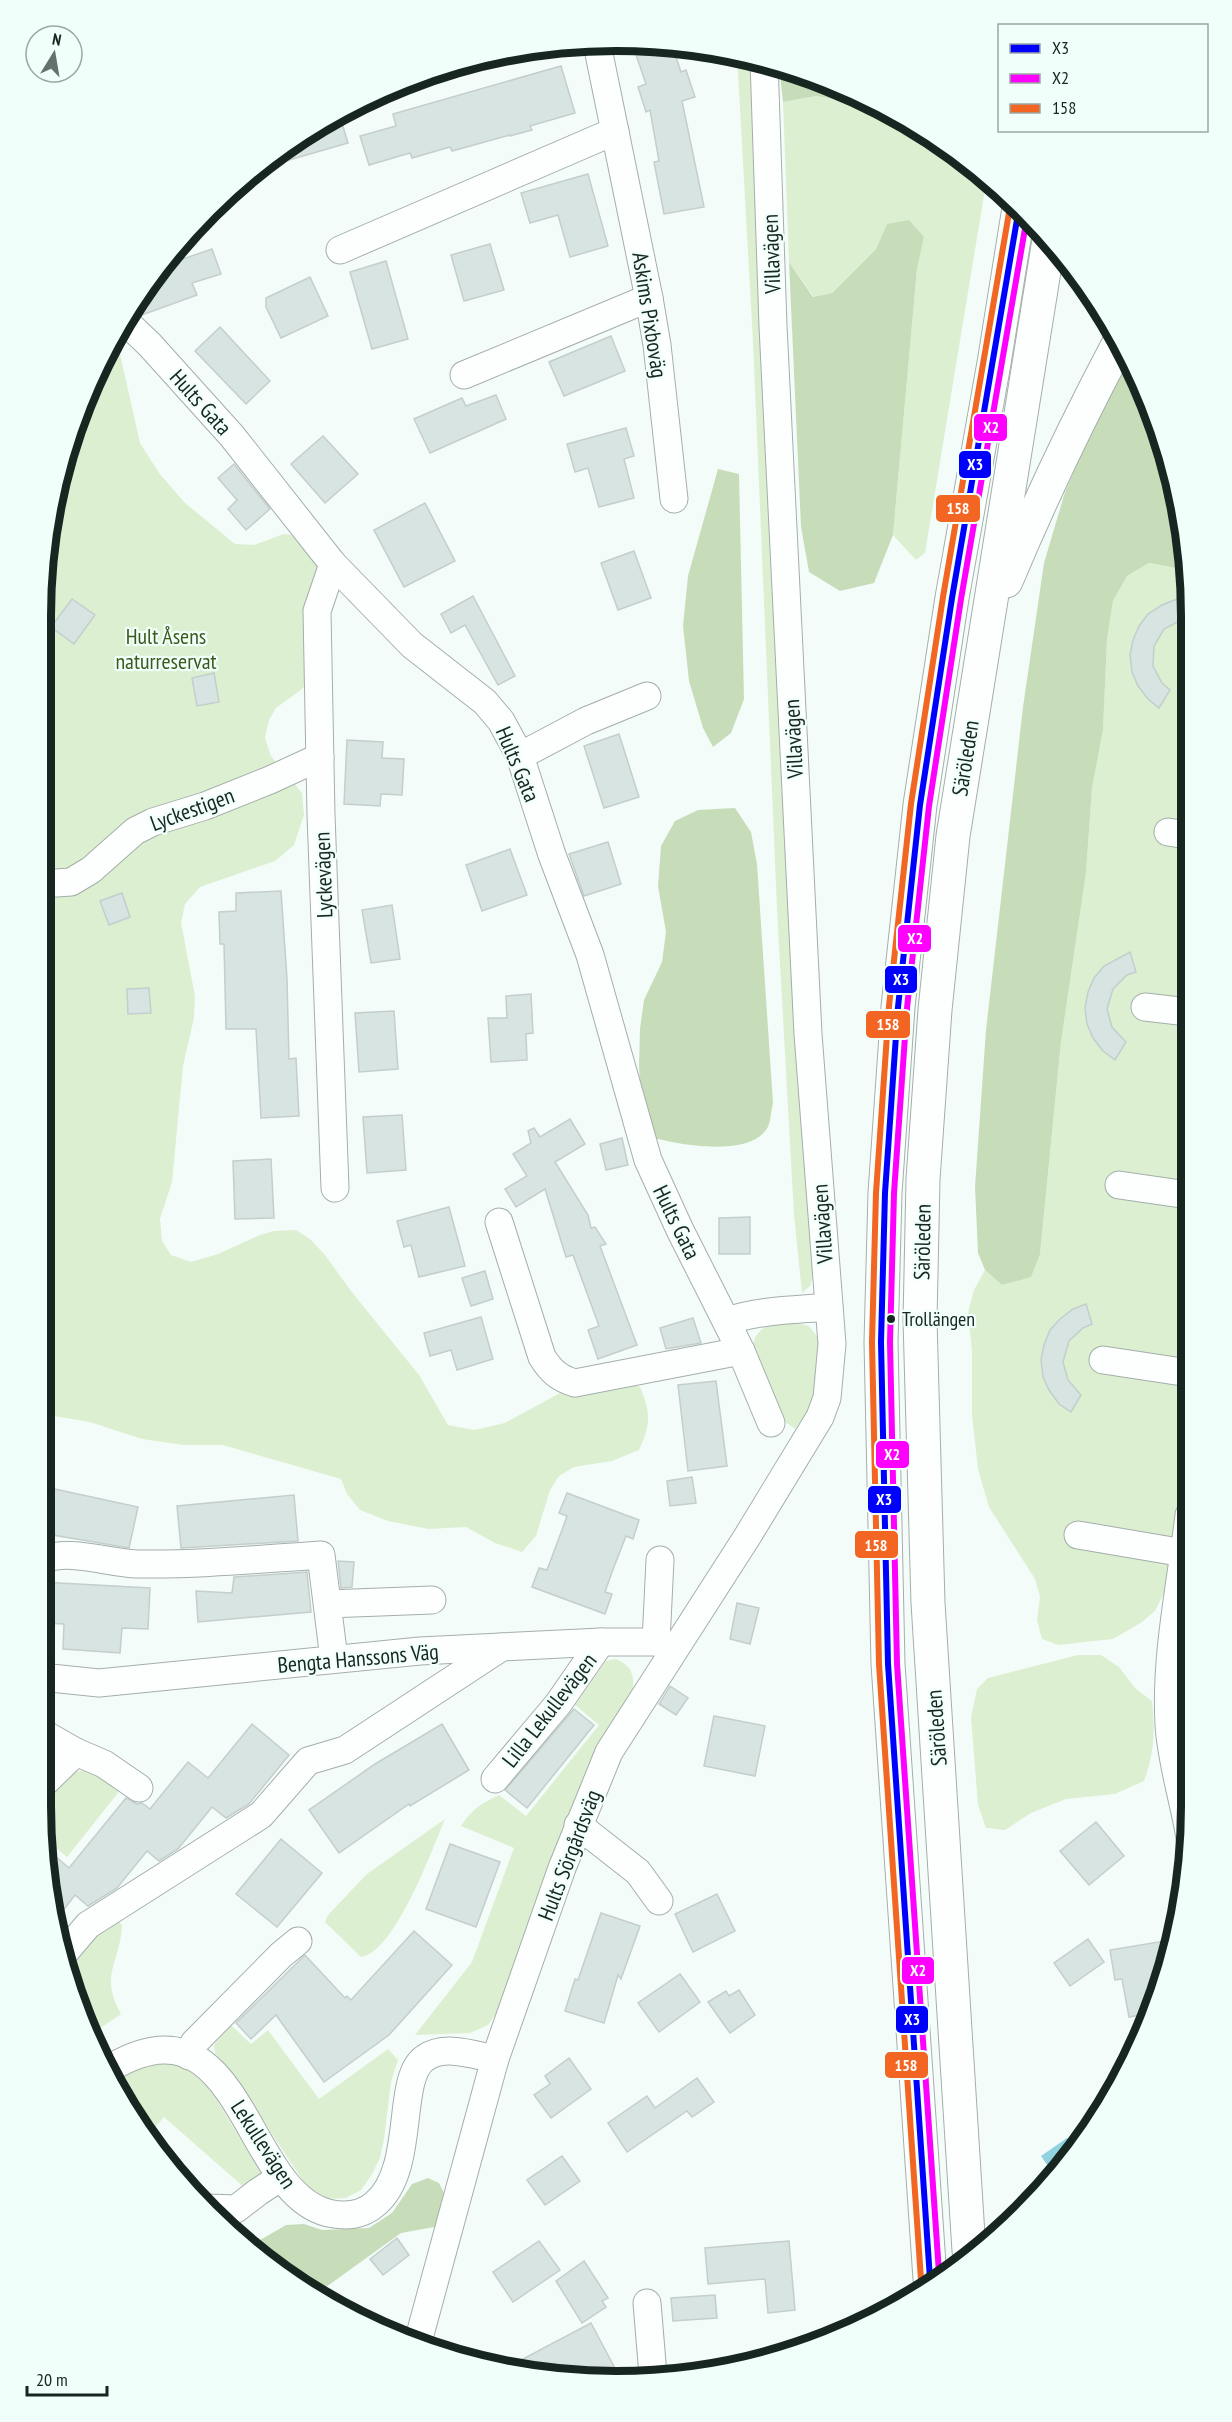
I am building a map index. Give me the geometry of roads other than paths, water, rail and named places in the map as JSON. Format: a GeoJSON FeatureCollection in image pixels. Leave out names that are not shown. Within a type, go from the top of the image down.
{"type":"FeatureCollection","features":[{"type":"Feature","properties":{"kind":"main road","name":"Säröleden"},"geometry":{"type":"LineString","coordinates":[[930,2276],[888,1664],[881,1342],[885,1193],[897,1007],[920,805],[952,598],[1017,218]]}},
{"type":"Feature","properties":{"kind":"main road","name":"Säröleden"},"geometry":{"type":"LineString","coordinates":[[969,2247],[928,1603],[920,1320],[924,1179],[936,999],[953,836],[1047,251]]}},
{"type":"Feature","properties":{"kind":"main road"},"geometry":{"type":"LineString","coordinates":[[986,630],[1034,513],[1115,351]]}},
{"type":"Feature","properties":{"kind":"street","name":"Askims Pixboväg"},"geometry":{"type":"LineString","coordinates":[[599,51],[657,345],[674,499]]}},
{"type":"Feature","properties":{"kind":"street","name":"Villavägen"},"geometry":{"type":"LineString","coordinates":[[764,71],[773,326],[808,1034],[832,1344],[827,1398],[820,1417]]}},
{"type":"Feature","properties":{"kind":"street"},"geometry":{"type":"LineString","coordinates":[[340,250],[615,132]]}},
{"type":"Feature","properties":{"kind":"street"},"geometry":{"type":"LineString","coordinates":[[464,375],[649,298]]}},
{"type":"Feature","properties":{"kind":"street","name":"Hults Gata"},"geometry":{"type":"LineString","coordinates":[[131,327],[232,436],[333,564],[412,645],[485,702],[501,721],[519,756],[603,995],[648,1160],[680,1230],[741,1350],[771,1423]]}},
{"type":"Feature","properties":{"kind":"street","name":"Lyckevägen"},"geometry":{"type":"LineString","coordinates":[[333,564],[317,611],[335,1188]]}},
{"type":"Feature","properties":{"kind":"street"},"geometry":{"type":"LineString","coordinates":[[519,756],[586,721],[647,696]]}},
{"type":"Feature","properties":{"kind":"street","name":"Lyckestigen"},"geometry":{"type":"LineString","coordinates":[[51,883],[71,882],[91,870],[135,831],[153,822],[216,801],[320,758]]}},
{"type":"Feature","properties":{"kind":"street"},"geometry":{"type":"LineString","coordinates":[[1145,1007],[1181,1011]]}},
{"type":"Feature","properties":{"kind":"street"},"geometry":{"type":"LineString","coordinates":[[1119,1185],[1181,1194]]}},
{"type":"Feature","properties":{"kind":"street"},"geometry":{"type":"LineString","coordinates":[[499,1222],[542,1357],[551,1372],[561,1379],[575,1383],[741,1350]]}},
{"type":"Feature","properties":{"kind":"street"},"geometry":{"type":"LineString","coordinates":[[727,1321],[741,1316],[774,1311],[828,1307]]}},
{"type":"Feature","properties":{"kind":"street"},"geometry":{"type":"LineString","coordinates":[[1103,1360],[1181,1372]]}},
{"type":"Feature","properties":{"kind":"street","name":"Hults Sörgårdsväg"},"geometry":{"type":"LineString","coordinates":[[420,2336],[495,2059],[578,1825],[609,1752],[666,1645],[747,1537],[820,1417]]}},
{"type":"Feature","properties":{"kind":"street"},"geometry":{"type":"LineString","coordinates":[[1078,1535],[1181,1552]]}},
{"type":"Feature","properties":{"kind":"street"},"geometry":{"type":"LineString","coordinates":[[51,1558],[67,1556],[134,1564],[175,1564],[321,1555],[334,1659]]}},
{"type":"Feature","properties":{"kind":"street"},"geometry":{"type":"LineString","coordinates":[[660,1560],[666,1645]]}},
{"type":"Feature","properties":{"kind":"street"},"geometry":{"type":"LineString","coordinates":[[1181,1576],[1168,1698],[1169,1728],[1181,1787]]}},
{"type":"Feature","properties":{"kind":"street"},"geometry":{"type":"LineString","coordinates":[[328,1604],[432,1600]]}},
{"type":"Feature","properties":{"kind":"street","name":"Bengta Hanssons Väg"},"geometry":{"type":"LineString","coordinates":[[51,1678],[99,1683],[420,1651],[601,1642],[666,1645]]}},
{"type":"Feature","properties":{"kind":"street","name":"Lilla Lekullevägen"},"geometry":{"type":"LineString","coordinates":[[495,1779],[558,1704],[601,1642]]}},
{"type":"Feature","properties":{"kind":"street"},"geometry":{"type":"LineString","coordinates":[[69,1947],[88,1925],[261,1815],[308,1761],[345,1749],[502,1647]]}},
{"type":"Feature","properties":{"kind":"street"},"geometry":{"type":"LineString","coordinates":[[51,1738],[104,1764],[139,1788]]}},
{"type":"Feature","properties":{"kind":"street"},"geometry":{"type":"LineString","coordinates":[[51,1776],[76,1752]]}},
{"type":"Feature","properties":{"kind":"street"},"geometry":{"type":"LineString","coordinates":[[578,1825],[638,1872],[659,1901]]}},
{"type":"Feature","properties":{"kind":"street"},"geometry":{"type":"LineString","coordinates":[[189,2056],[194,2043],[281,1955],[298,1941]]}},
{"type":"Feature","properties":{"kind":"street","name":"Lekullevägen"},"geometry":{"type":"LineString","coordinates":[[114,2066],[127,2058],[144,2053],[174,2051],[189,2056],[210,2069],[229,2090],[281,2177],[309,2204],[325,2212],[343,2216],[357,2215],[370,2209],[382,2199],[398,2164],[411,2079],[416,2067],[424,2058],[439,2052],[453,2051],[495,2059]]}},
{"type":"Feature","properties":{"kind":"street"},"geometry":{"type":"LineString","coordinates":[[219,2208],[236,2209],[281,2177]]}},
{"type":"Feature","properties":{"kind":"street"},"geometry":{"type":"LineString","coordinates":[[647,2303],[653,2370]]}},
{"type":"Feature","properties":{"kind":"water"},"geometry":{"type":"Polygon","coordinates":[[[1067,2138],[1072,2140],[1049,2168],[1041,2156],[1067,2138]]]}},
{"type":"Feature","properties":{"kind":"place","name":"Trollängen"},"geometry":{"type":"Point","coordinates":[891,1319]}},
{"type":"Feature","properties":{"kind":"park label","name":"Hult Åsens naturreservat"},"geometry":{"type":"Point","coordinates":[166,648]}}]}
